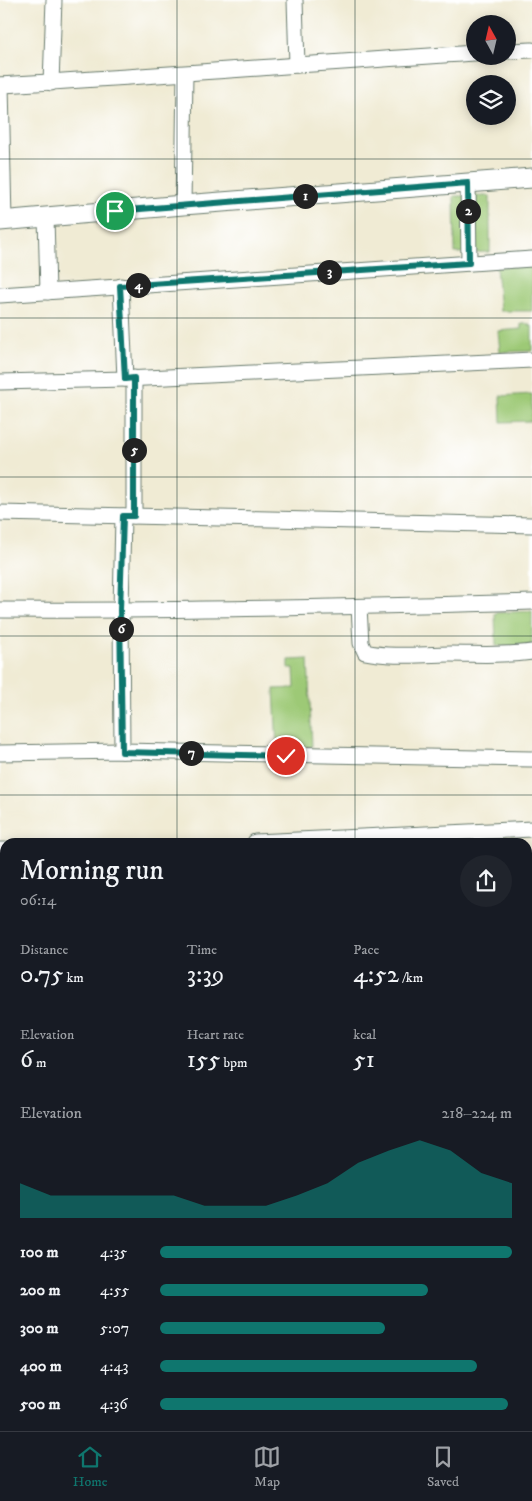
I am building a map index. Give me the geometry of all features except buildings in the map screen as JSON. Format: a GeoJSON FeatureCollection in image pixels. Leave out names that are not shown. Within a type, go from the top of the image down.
{"type":"FeatureCollection","features":[{"type":"Feature","properties":{"kind":"street"},"geometry":{"type":"LineString","coordinates":[[51,83],[54,0]]}},
{"type":"Feature","properties":{"kind":"street"},"geometry":{"type":"LineString","coordinates":[[296,0],[297,65]]}},
{"type":"Feature","properties":{"kind":"street"},"geometry":{"type":"LineString","coordinates":[[516,51],[532,50]]}},
{"type":"Feature","properties":{"kind":"street"},"geometry":{"type":"LineString","coordinates":[[466,54],[0,85],[2,221],[532,178]]}},
{"type":"Feature","properties":{"kind":"street"},"geometry":{"type":"LineString","coordinates":[[183,205],[185,74]]}},
{"type":"Feature","properties":{"kind":"street"},"geometry":{"type":"LineString","coordinates":[[468,183],[469,263]]}},
{"type":"Feature","properties":{"kind":"street"},"geometry":{"type":"LineString","coordinates":[[46,217],[48,292]]}},
{"type":"Feature","properties":{"kind":"street"},"geometry":{"type":"LineString","coordinates":[[0,295],[532,259]]}},
{"type":"Feature","properties":{"kind":"street"},"geometry":{"type":"LineString","coordinates":[[120,286],[130,378],[128,516],[120,610],[122,752]]}},
{"type":"Feature","properties":{"kind":"street"},"geometry":{"type":"LineString","coordinates":[[0,382],[532,360]]}},
{"type":"Feature","properties":{"kind":"street"},"geometry":{"type":"LineString","coordinates":[[0,513],[532,525]]}},
{"type":"Feature","properties":{"kind":"street"},"geometry":{"type":"LineString","coordinates":[[0,610],[359,607],[532,602]]}},
{"type":"Feature","properties":{"kind":"street"},"geometry":{"type":"LineString","coordinates":[[359,607],[361,643],[365,652],[382,656],[449,654],[511,656],[532,652]]}},
{"type":"Feature","properties":{"kind":"street"},"geometry":{"type":"LineString","coordinates":[[0,753],[122,752],[532,759]]}},
{"type":"Feature","properties":{"kind":"street"},"geometry":{"type":"LineString","coordinates":[[340,838],[532,829]]}},
{"type":"Feature","properties":{"kind":"green space"},"geometry":{"type":"Polygon","coordinates":[[[454,196],[490,196],[490,252],[455,253],[454,196]]]}},
{"type":"Feature","properties":{"kind":"green space"},"geometry":{"type":"Polygon","coordinates":[[[532,265],[532,311],[500,311],[496,267],[532,265]]]}},
{"type":"Feature","properties":{"kind":"green space"},"geometry":{"type":"Polygon","coordinates":[[[521,324],[530,324],[532,326],[532,351],[500,352],[498,331],[521,329],[521,324]]]}},
{"type":"Feature","properties":{"kind":"green space"},"geometry":{"type":"Polygon","coordinates":[[[532,394],[532,421],[501,422],[500,396],[532,394]]]}},
{"type":"Feature","properties":{"kind":"green space"},"geometry":{"type":"Polygon","coordinates":[[[532,611],[532,645],[496,646],[495,613],[532,611]]]}},
{"type":"Feature","properties":{"kind":"green space"},"geometry":{"type":"Polygon","coordinates":[[[308,659],[312,747],[277,748],[274,689],[295,688],[294,668],[289,668],[289,660],[308,659]]]}},
{"type":"Feature","properties":{"kind":"route"},"geometry":{"type":"LineString","coordinates":[[115,211],[468,183],[469,263],[120,286],[125,379],[134,378],[134,516],[123,516],[120,610],[122,752],[286,756]]}}]}
